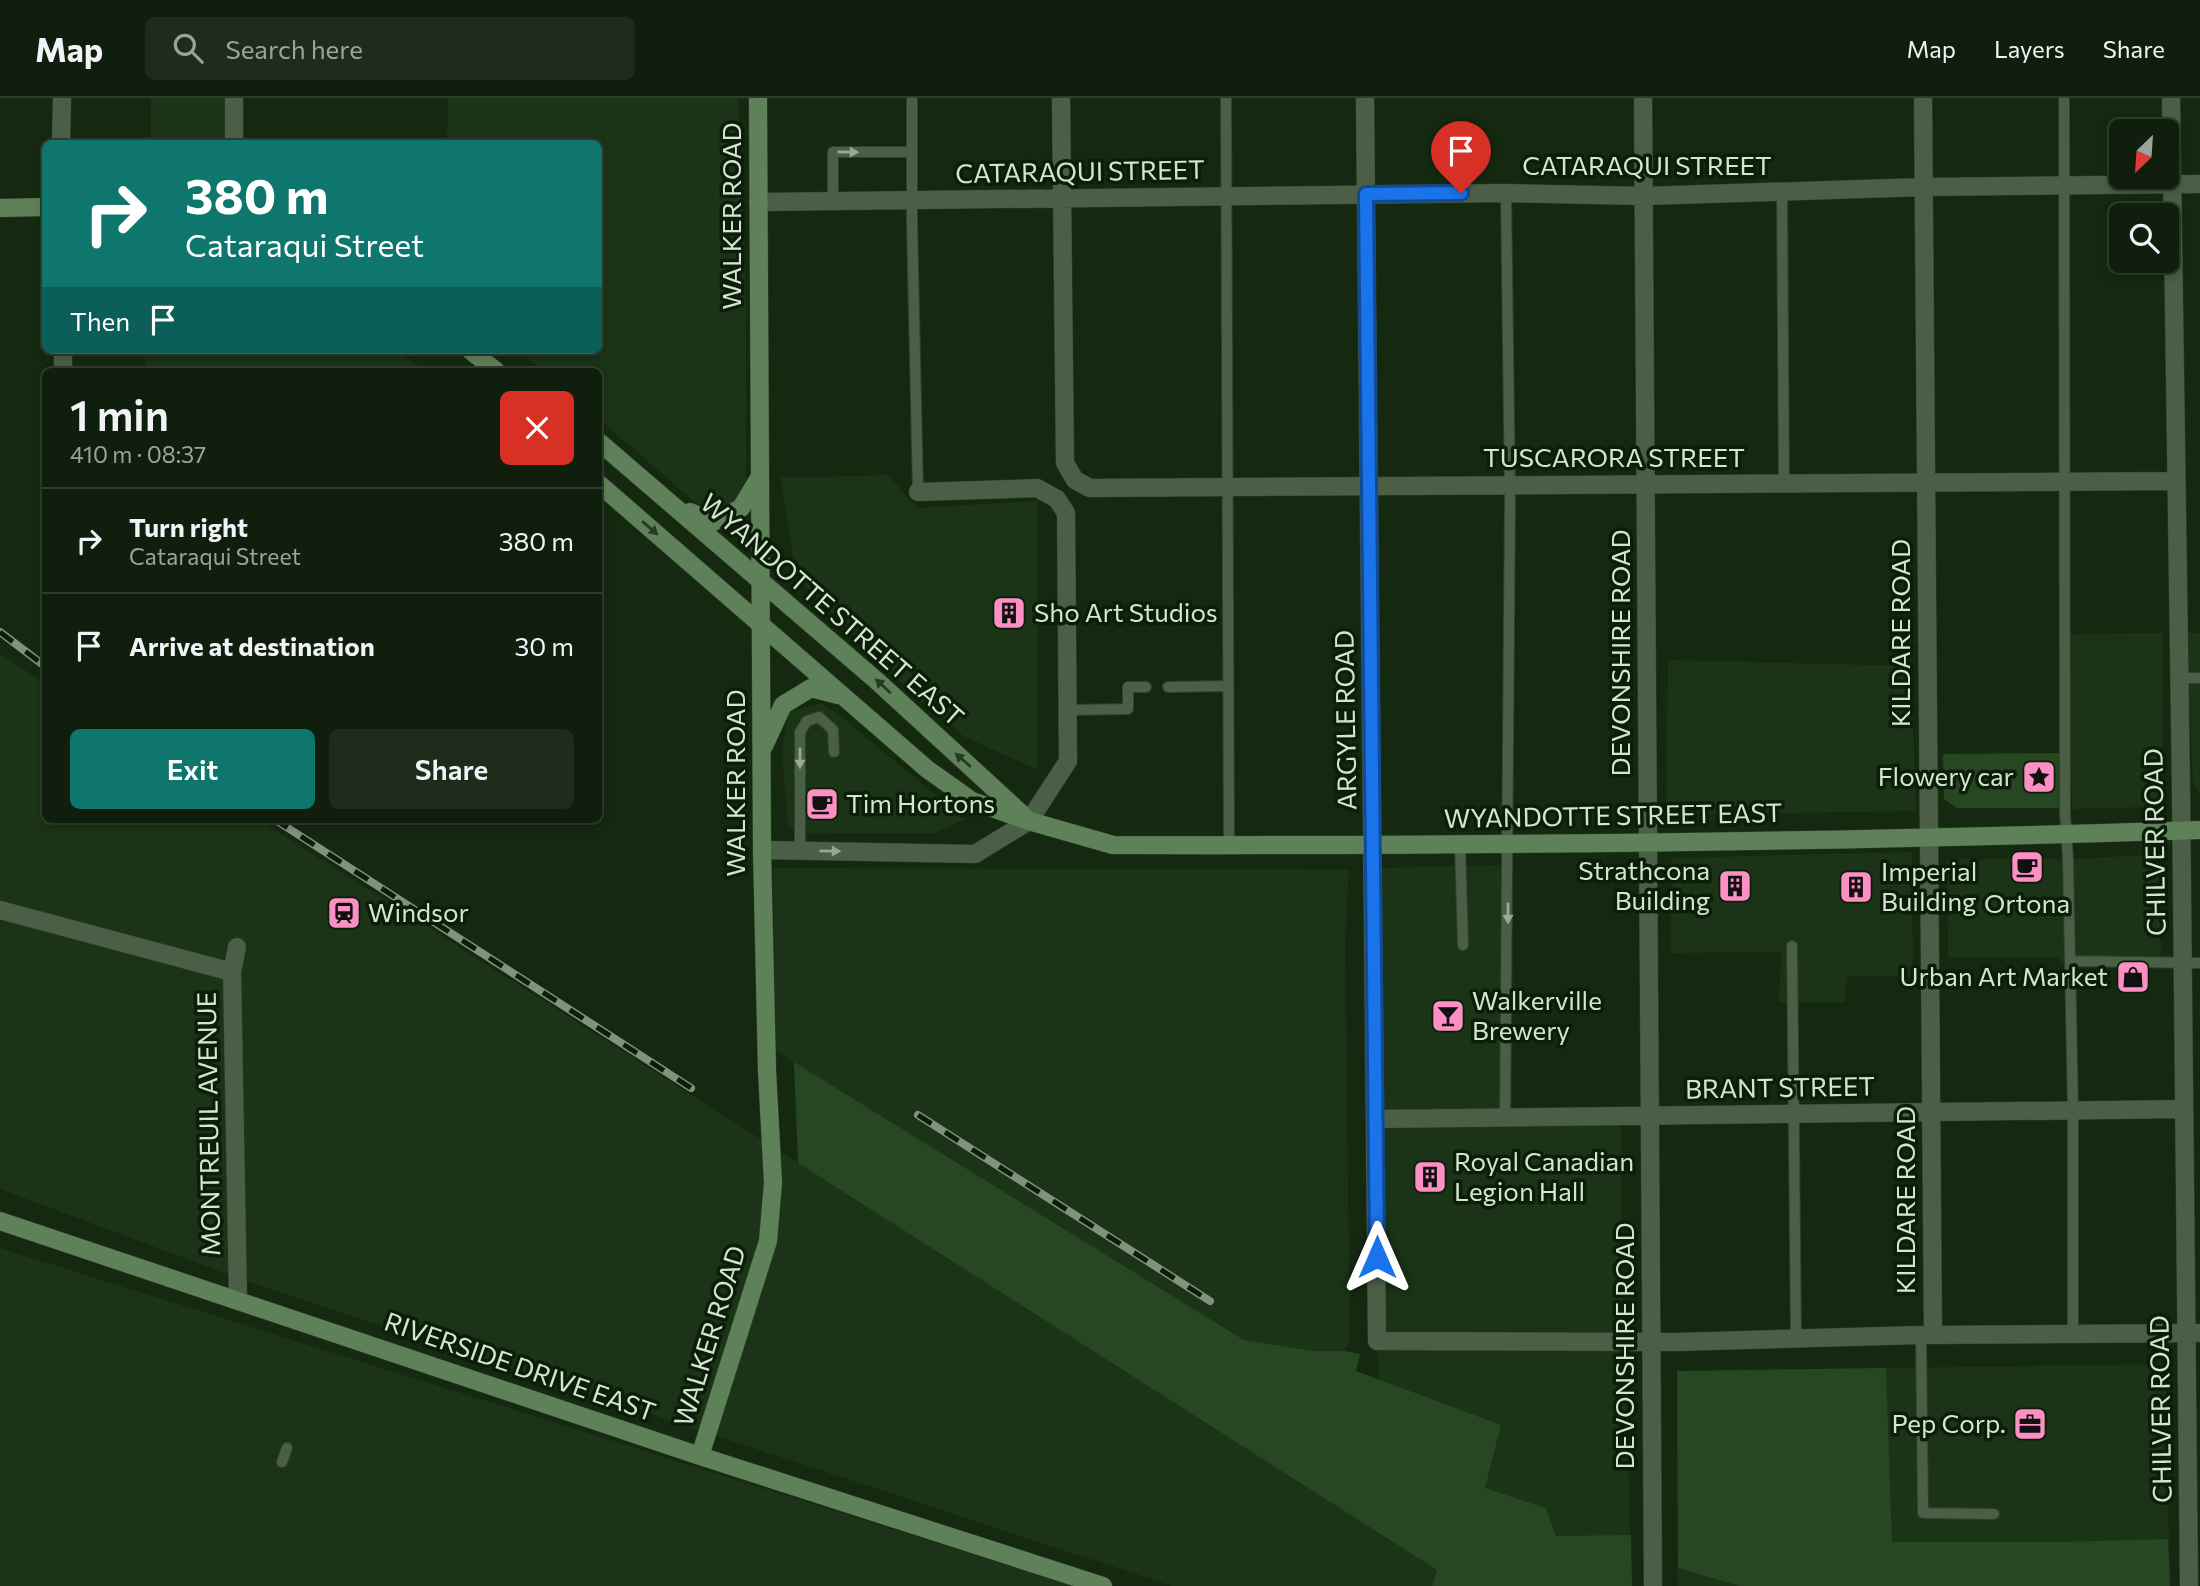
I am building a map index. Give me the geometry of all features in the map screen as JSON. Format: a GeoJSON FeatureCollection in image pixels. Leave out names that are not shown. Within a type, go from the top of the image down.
{"type":"FeatureCollection","features":[{"type":"Feature","properties":{"kind":"main road","name":"WALKER ROAD"},"geometry":{"type":"LineString","coordinates":[[700,1456],[770,1228],[774,1168],[767,1070],[762,850],[758,98]]}},
{"type":"Feature","properties":{"kind":"main road"},"geometry":{"type":"LineString","coordinates":[[0,208],[42,207]]}},
{"type":"Feature","properties":{"kind":"main road"},"geometry":{"type":"LineString","coordinates":[[475,354],[492,368]]}},
{"type":"Feature","properties":{"kind":"main road","name":"WYANDOTTE STREET EAST"},"geometry":{"type":"LineString","coordinates":[[602,444],[877,681],[1029,821]]}},
{"type":"Feature","properties":{"kind":"main road"},"geometry":{"type":"LineString","coordinates":[[675,506],[713,522],[741,508],[759,478]]}},
{"type":"Feature","properties":{"kind":"main road","name":"WYANDOTTE STREET EAST"},"geometry":{"type":"LineString","coordinates":[[602,486],[927,769],[972,801],[1029,821],[1113,845],[1649,843],[1930,839],[2200,830]]}},
{"type":"Feature","properties":{"kind":"main road"},"geometry":{"type":"LineString","coordinates":[[762,749],[783,705],[811,688],[844,697]]}},
{"type":"Feature","properties":{"kind":"main road","name":"RIVERSIDE DRIVE EAST"},"geometry":{"type":"LineString","coordinates":[[0,1221],[700,1456],[1103,1586]]}},
{"type":"Feature","properties":{"kind":"street"},"geometry":{"type":"LineString","coordinates":[[61,140],[62,98]]}},
{"type":"Feature","properties":{"kind":"street"},"geometry":{"type":"LineString","coordinates":[[234,98],[234,140]]}},
{"type":"Feature","properties":{"kind":"street"},"geometry":{"type":"LineString","coordinates":[[1061,98],[1062,198]]}},
{"type":"Feature","properties":{"kind":"street","name":"ARGYLE ROAD"},"geometry":{"type":"LineString","coordinates":[[1365,98],[1377,1340],[1652,1342]]}},
{"type":"Feature","properties":{"kind":"street","name":"DEVONSHIRE ROAD"},"geometry":{"type":"LineString","coordinates":[[1643,98],[1653,1586]]}},
{"type":"Feature","properties":{"kind":"street","name":"KILDARE ROAD"},"geometry":{"type":"LineString","coordinates":[[1923,98],[1932,1112],[1927,1335]]}},
{"type":"Feature","properties":{"kind":"street","name":"CHILVER ROAD"},"geometry":{"type":"LineString","coordinates":[[2171,98],[2171,119]]}},
{"type":"Feature","properties":{"kind":"street","name":"CATARAQUI STREET"},"geometry":{"type":"LineString","coordinates":[[2179,184],[2200,184]]}},
{"type":"Feature","properties":{"kind":"street","name":"CATARAQUI STREET"},"geometry":{"type":"LineString","coordinates":[[758,202],[1506,192],[1644,196],[1924,187],[2109,185]]}},
{"type":"Feature","properties":{"kind":"street","name":"CHILVER ROAD"},"geometry":{"type":"LineString","coordinates":[[2172,189],[2182,831],[2191,963],[2184,1109],[2193,1333],[2189,1586]]}},
{"type":"Feature","properties":{"kind":"street","name":"TUSCARORA STREET"},"geometry":{"type":"LineString","coordinates":[[1062,198],[1065,463],[1075,480],[1090,488],[2176,481]]}},
{"type":"Feature","properties":{"kind":"street"},"geometry":{"type":"LineString","coordinates":[[762,850],[975,854],[1029,821],[1068,761],[1066,513],[1057,499],[1037,488],[918,492]]}},
{"type":"Feature","properties":{"kind":"street"},"geometry":{"type":"LineString","coordinates":[[0,910],[232,972]]}},
{"type":"Feature","properties":{"kind":"street","name":"MONTREUIL AVENUE"},"geometry":{"type":"LineString","coordinates":[[237,947],[232,972],[239,1300]]}},
{"type":"Feature","properties":{"kind":"street","name":"BRANT STREET"},"geometry":{"type":"LineString","coordinates":[[1376,1119],[2184,1109]]}},
{"type":"Feature","properties":{"kind":"street"},"geometry":{"type":"LineString","coordinates":[[1652,1342],[1927,1335],[2193,1333]]}},
{"type":"Feature","properties":{"kind":"lane"},"geometry":{"type":"LineString","coordinates":[[912,98],[918,492]]}},
{"type":"Feature","properties":{"kind":"lane"},"geometry":{"type":"LineString","coordinates":[[1226,98],[1229,845]]}},
{"type":"Feature","properties":{"kind":"lane"},"geometry":{"type":"LineString","coordinates":[[2064,98],[2065,813],[2073,1111],[2073,1334]]}},
{"type":"Feature","properties":{"kind":"lane"},"geometry":{"type":"LineString","coordinates":[[833,201],[833,152],[912,152]]}},
{"type":"Feature","properties":{"kind":"lane"},"geometry":{"type":"LineString","coordinates":[[1505,1117],[1509,485],[1506,192]]}},
{"type":"Feature","properties":{"kind":"lane"},"geometry":{"type":"LineString","coordinates":[[1782,192],[1784,483]]}},
{"type":"Feature","properties":{"kind":"lane"},"geometry":{"type":"LineString","coordinates":[[2179,678],[2200,678]]}},
{"type":"Feature","properties":{"kind":"lane"},"geometry":{"type":"LineString","coordinates":[[1068,710],[1128,709],[1128,687],[1146,687]]}},
{"type":"Feature","properties":{"kind":"lane"},"geometry":{"type":"LineString","coordinates":[[1168,687],[1228,687]]}},
{"type":"Feature","properties":{"kind":"lane"},"geometry":{"type":"LineString","coordinates":[[800,851],[800,732],[807,720],[819,718],[833,730],[834,752]]}},
{"type":"Feature","properties":{"kind":"lane"},"geometry":{"type":"LineString","coordinates":[[1460,844],[1463,945]]}},
{"type":"Feature","properties":{"kind":"lane"},"geometry":{"type":"LineString","coordinates":[[1792,946],[1796,1338]]}},
{"type":"Feature","properties":{"kind":"lane"},"geometry":{"type":"LineString","coordinates":[[2070,961],[2191,963]]}},
{"type":"Feature","properties":{"kind":"lane"},"geometry":{"type":"LineString","coordinates":[[1927,1335],[1923,1513],[1994,1514]]}},
{"type":"Feature","properties":{"kind":"lane"},"geometry":{"type":"LineString","coordinates":[[282,1462],[287,1448]]}},
{"type":"Feature","properties":{"kind":"shaded area"},"geometry":{"type":"Polygon","coordinates":[[[151,98],[234,98],[234,140],[151,140],[151,98]]]}},
{"type":"Feature","properties":{"kind":"shaded area"},"geometry":{"type":"Polygon","coordinates":[[[448,98],[738,98],[746,296],[746,482],[739,498],[725,506],[712,508],[697,504],[602,422],[602,368],[538,368],[522,354],[602,354],[602,140],[447,140],[448,98]]]}},
{"type":"Feature","properties":{"kind":"shaded area"},"geometry":{"type":"Polygon","coordinates":[[[145,354],[400,354],[424,368],[145,368],[145,354]]]}},
{"type":"Feature","properties":{"kind":"shaded area"},"geometry":{"type":"Polygon","coordinates":[[[888,475],[917,508],[1037,501],[1038,770],[963,736],[892,675],[796,577],[781,478],[888,475]]]}},
{"type":"Feature","properties":{"kind":"shaded area"},"geometry":{"type":"Polygon","coordinates":[[[2163,633],[2162,795],[2153,807],[2072,809],[2068,634],[2163,633]]]}},
{"type":"Feature","properties":{"kind":"shaded area"},"geometry":{"type":"Polygon","coordinates":[[[2186,633],[2200,633],[2200,792],[2193,784],[2186,633]]]}},
{"type":"Feature","properties":{"kind":"shaded area"},"geometry":{"type":"Polygon","coordinates":[[[0,654],[42,681],[42,823],[264,823],[1438,1570],[1432,1586],[1172,1586],[246,1281],[0,1189],[0,654]]]}},
{"type":"Feature","properties":{"kind":"shaded area"},"geometry":{"type":"Polygon","coordinates":[[[1668,660],[1911,666],[1916,811],[1666,815],[1668,660]]]}},
{"type":"Feature","properties":{"kind":"shaded area"},"geometry":{"type":"Polygon","coordinates":[[[821,703],[965,819],[935,833],[804,834],[788,827],[782,751],[789,712],[821,703]]]}},
{"type":"Feature","properties":{"kind":"shaded area"},"geometry":{"type":"Polygon","coordinates":[[[2059,753],[2061,808],[1957,808],[1944,799],[1943,754],[2059,753]]]}},
{"type":"Feature","properties":{"kind":"shaded area"},"geometry":{"type":"Polygon","coordinates":[[[1912,852],[1913,976],[1847,976],[1845,1002],[1779,1002],[1781,952],[1670,953],[1672,858],[1912,852]]]}},
{"type":"Feature","properties":{"kind":"shaded area"},"geometry":{"type":"Polygon","coordinates":[[[2159,854],[2161,964],[2060,964],[2060,958],[1948,958],[1947,859],[2076,859],[2159,854]]]}},
{"type":"Feature","properties":{"kind":"shaded area"},"geometry":{"type":"Polygon","coordinates":[[[1513,865],[1512,1121],[1621,1125],[1623,1313],[1631,1552],[1506,1539],[1381,1432],[1377,1341],[1374,868],[1513,865]]]}},
{"type":"Feature","properties":{"kind":"shaded area"},"geometry":{"type":"Polygon","coordinates":[[[773,868],[1349,870],[1345,940],[1350,1341],[1345,1351],[1314,1351],[1244,1340],[776,1051],[773,868]]]}},
{"type":"Feature","properties":{"kind":"shaded area"},"geometry":{"type":"Polygon","coordinates":[[[794,1062],[1244,1340],[1314,1351],[1360,1354],[1356,1371],[1501,1425],[1485,1488],[1546,1508],[1556,1536],[1631,1535],[1632,1586],[1432,1586],[1437,1570],[798,1163],[794,1062]]]}},
{"type":"Feature","properties":{"kind":"shaded area"},"geometry":{"type":"Polygon","coordinates":[[[0,1248],[1074,1586],[0,1586],[0,1248]]]}},
{"type":"Feature","properties":{"kind":"shaded area"},"geometry":{"type":"Polygon","coordinates":[[[2165,1364],[2170,1586],[1678,1586],[1677,1371],[2165,1364]]]}},
{"type":"Feature","properties":{"kind":"shaded area"},"geometry":{"type":"Polygon","coordinates":[[[1886,1368],[1892,1542],[2168,1539],[2170,1586],[1740,1586],[1678,1568],[1677,1371],[1886,1368]]]}},
{"type":"Feature","properties":{"kind":"railway"},"geometry":{"type":"LineString","coordinates":[[0,632],[42,664]]}},
{"type":"Feature","properties":{"kind":"railway"},"geometry":{"type":"LineString","coordinates":[[280,823],[691,1088]]}},
{"type":"Feature","properties":{"kind":"railway"},"geometry":{"type":"LineString","coordinates":[[918,1115],[1210,1301]]}},
{"type":"Feature","properties":{"kind":"place","name":"Sho Art Studios"},"geometry":{"type":"Point","coordinates":[1009,613]}},
{"type":"Feature","properties":{"kind":"place","name":"Flowery car"},"geometry":{"type":"Point","coordinates":[2039,777]}},
{"type":"Feature","properties":{"kind":"place","name":"Tim Hortons"},"geometry":{"type":"Point","coordinates":[822,804]}},
{"type":"Feature","properties":{"kind":"place","name":"Ortona"},"geometry":{"type":"Point","coordinates":[2027,867]}},
{"type":"Feature","properties":{"kind":"place","name":"Strathcona Building"},"geometry":{"type":"Point","coordinates":[1735,886]}},
{"type":"Feature","properties":{"kind":"place","name":"Imperial Building"},"geometry":{"type":"Point","coordinates":[1856,887]}},
{"type":"Feature","properties":{"kind":"place","name":"Windsor"},"geometry":{"type":"Point","coordinates":[344,913]}},
{"type":"Feature","properties":{"kind":"place","name":"Urban Art Market"},"geometry":{"type":"Point","coordinates":[2133,977]}},
{"type":"Feature","properties":{"kind":"place","name":"Walkerville Brewery"},"geometry":{"type":"Point","coordinates":[1448,1016]}},
{"type":"Feature","properties":{"kind":"place","name":"Royal Canadian Legion Hall"},"geometry":{"type":"Point","coordinates":[1430,1177]}},
{"type":"Feature","properties":{"kind":"place","name":"Pep Corp."},"geometry":{"type":"Point","coordinates":[2030,1424]}},
{"type":"Feature","properties":{"kind":"route"},"geometry":{"type":"LineString","coordinates":[[1377,1257],[1366,194],[1461,193]]}}]}
